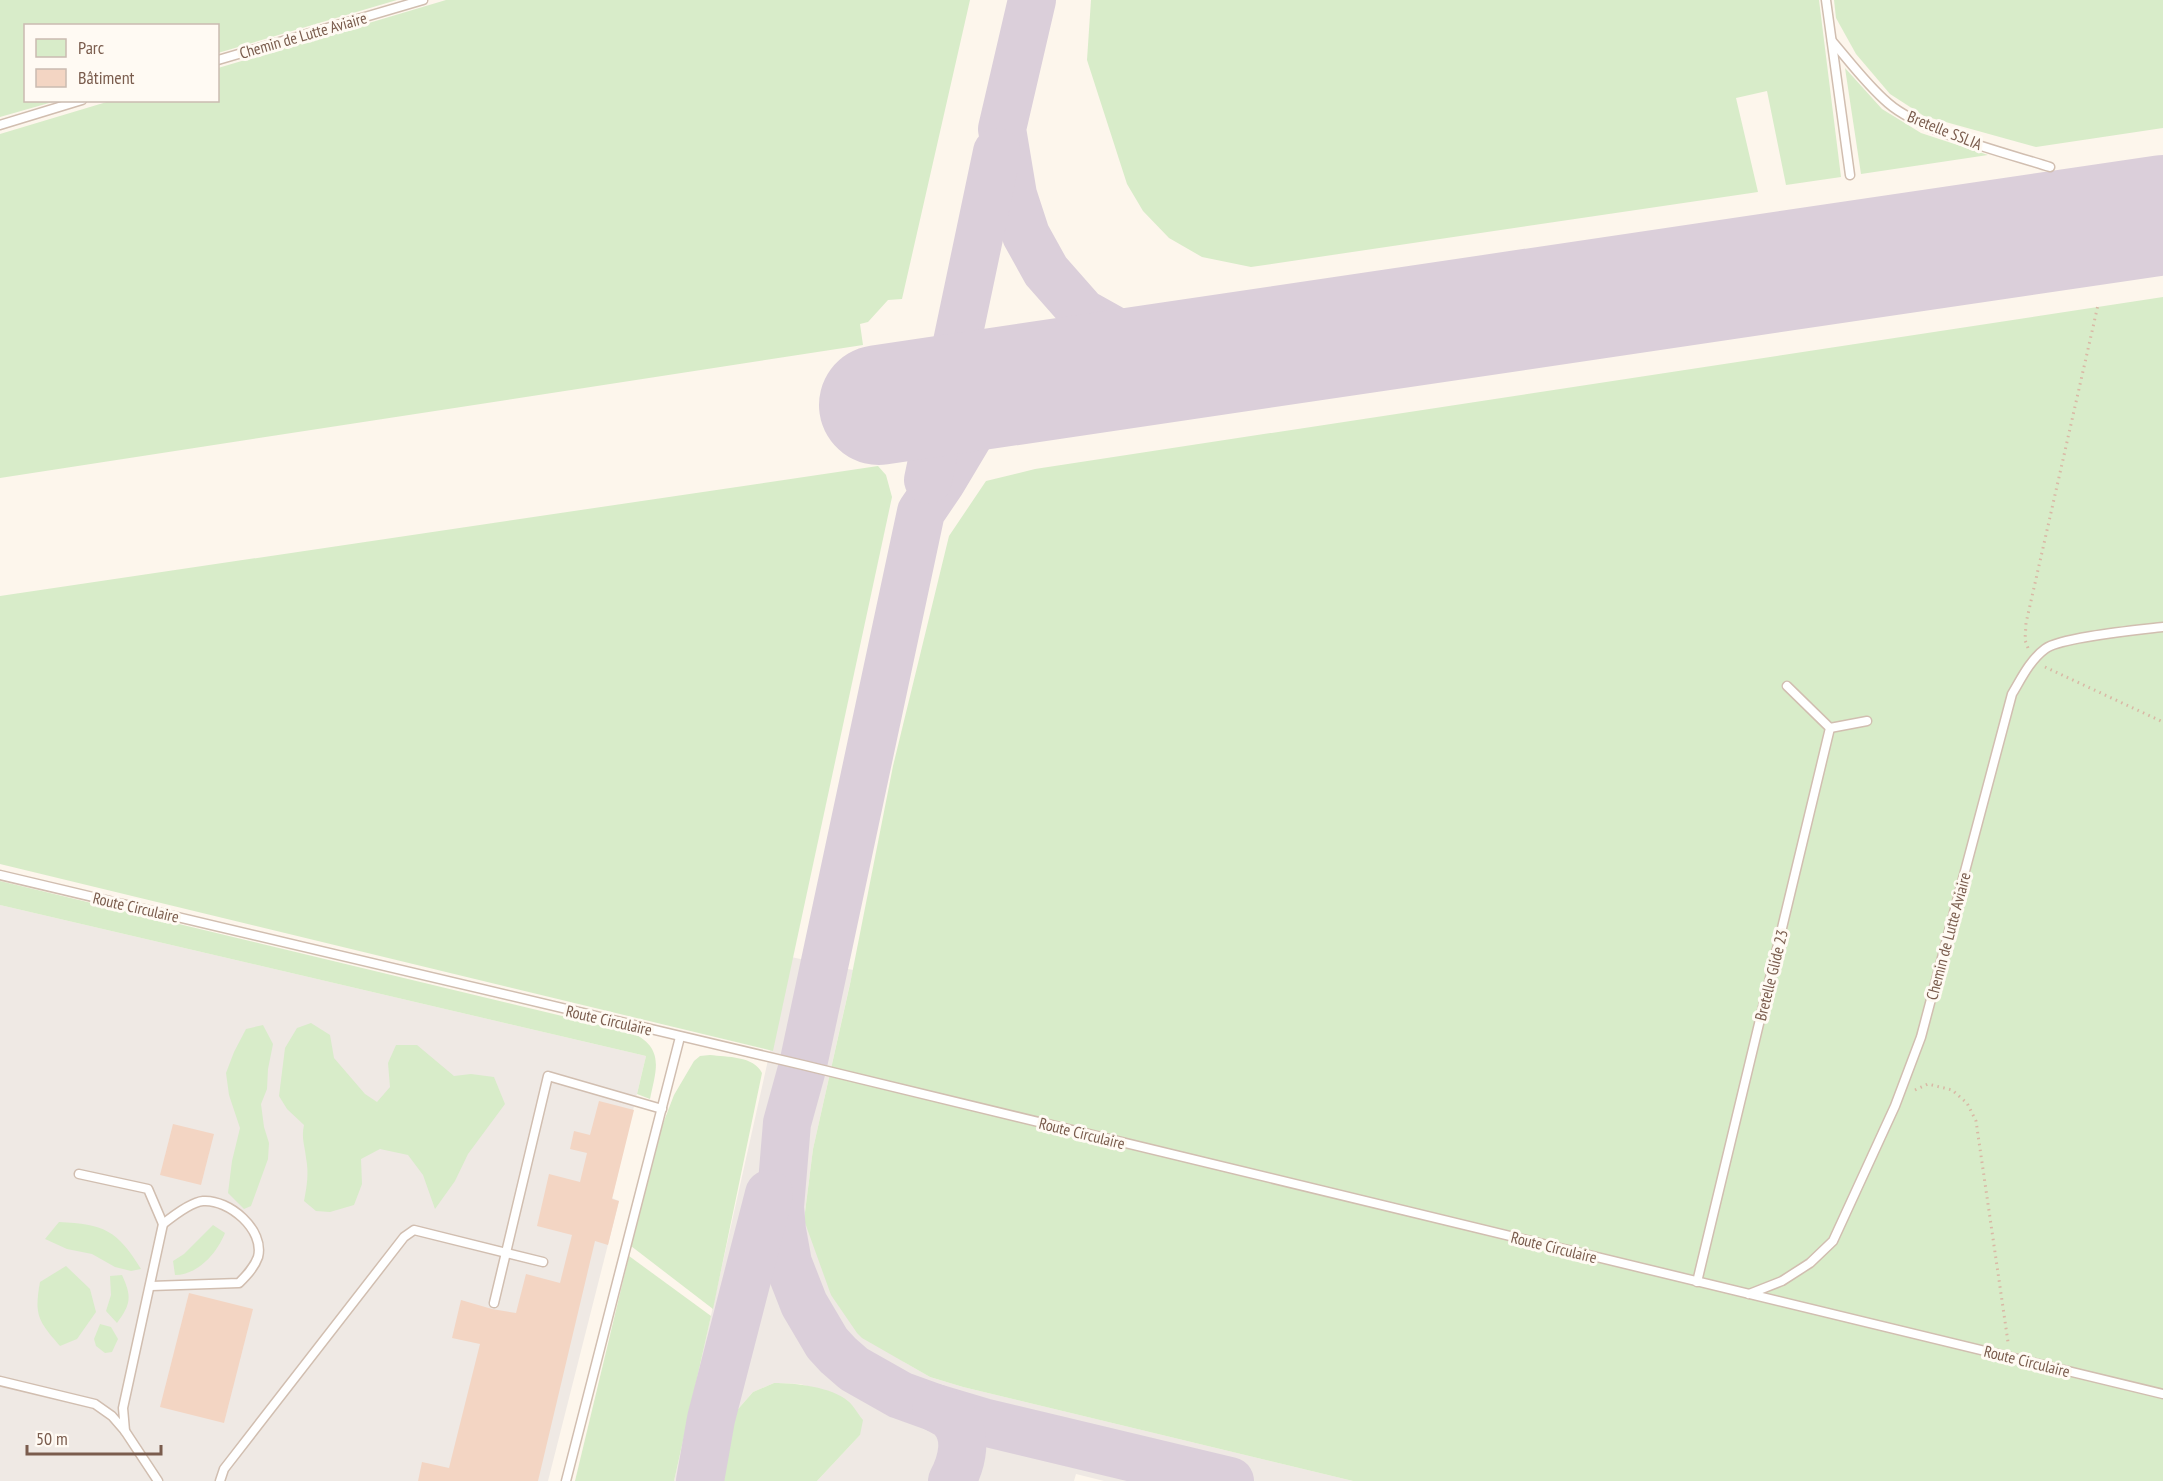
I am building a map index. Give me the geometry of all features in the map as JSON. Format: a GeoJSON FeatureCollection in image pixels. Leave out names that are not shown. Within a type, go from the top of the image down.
{"type":"FeatureCollection","features":[{"type":"Feature","properties":{"kind":"lane","name":"Chemin de Lutte Aviaire"},"geometry":{"type":"LineString","coordinates":[[219,60],[423,0]]}},
{"type":"Feature","properties":{"kind":"lane"},"geometry":{"type":"LineString","coordinates":[[1826,0],[1850,175]]}},
{"type":"Feature","properties":{"kind":"lane","name":"Bretelle SSLIA"},"geometry":{"type":"LineString","coordinates":[[1832,41],[1889,104],[1912,119],[2050,167]]}},
{"type":"Feature","properties":{"kind":"lane"},"geometry":{"type":"LineString","coordinates":[[0,124],[75,102]]}},
{"type":"Feature","properties":{"kind":"lane","name":"Chemin de Lutte Aviaire"},"geometry":{"type":"LineString","coordinates":[[1749,1294],[1782,1281],[1810,1263],[1833,1241],[1895,1106],[1921,1037],[2012,694],[2032,662],[2046,648],[2070,641],[2163,627]]}},
{"type":"Feature","properties":{"kind":"lane"},"geometry":{"type":"LineString","coordinates":[[1786,686],[1830,728],[1867,721]]}},
{"type":"Feature","properties":{"kind":"lane","name":"Bretelle Glide 23"},"geometry":{"type":"LineString","coordinates":[[1697,1282],[1830,728]]}},
{"type":"Feature","properties":{"kind":"lane","name":"Route Circulaire"},"geometry":{"type":"LineString","coordinates":[[0,875],[815,1068],[2163,1394]]}},
{"type":"Feature","properties":{"kind":"lane"},"geometry":{"type":"LineString","coordinates":[[566,1481],[680,1037]]}},
{"type":"Feature","properties":{"kind":"lane"},"geometry":{"type":"LineString","coordinates":[[494,1303],[548,1076],[662,1109]]}},
{"type":"Feature","properties":{"kind":"lane"},"geometry":{"type":"LineString","coordinates":[[79,1174],[148,1189],[164,1224]]}},
{"type":"Feature","properties":{"kind":"lane"},"geometry":{"type":"LineString","coordinates":[[124,1431],[123,1408],[164,1224],[176,1213],[202,1201],[219,1203],[241,1215],[250,1226],[257,1242],[258,1256],[251,1271],[238,1283],[151,1286]]}},
{"type":"Feature","properties":{"kind":"lane"},"geometry":{"type":"LineString","coordinates":[[220,1481],[224,1469],[404,1237],[414,1230],[543,1262]]}},
{"type":"Feature","properties":{"kind":"lane"},"geometry":{"type":"LineString","coordinates":[[0,1381],[95,1404],[112,1416],[158,1481]]}},
{"type":"Feature","properties":{"kind":"path"},"geometry":{"type":"LineString","coordinates":[[2098,305],[2026,623],[2025,640],[2032,662],[2163,722]]}},
{"type":"Feature","properties":{"kind":"path"},"geometry":{"type":"LineString","coordinates":[[1895,1106],[1909,1093],[1928,1084],[1952,1090],[1967,1103],[1976,1121],[2010,1357]]}},
{"type":"Feature","properties":{"kind":"shaded area"},"geometry":{"type":"Polygon","coordinates":[[[0,905],[646,1056],[612,1198],[619,1201],[548,1481],[0,1481],[0,905]]]}},
{"type":"Feature","properties":{"kind":"shaded area"},"geometry":{"type":"Polygon","coordinates":[[[791,957],[853,970],[813,1149],[804,1220],[904,1362],[930,1377],[963,1387],[1353,1481],[1104,1481],[1076,1474],[1074,1481],[817,1481],[860,1435],[848,1401],[800,1384],[774,1383],[753,1392],[725,1424],[713,1481],[674,1481],[791,957]]]}},
{"type":"Feature","properties":{"kind":"green space"},"geometry":{"type":"Polygon","coordinates":[[[0,0],[397,0],[219,53],[219,24],[24,24],[24,102],[52,102],[0,117],[0,0]]]}},
{"type":"Feature","properties":{"kind":"green space"},"geometry":{"type":"Polygon","coordinates":[[[446,0],[970,0],[902,299],[888,300],[868,322],[860,324],[863,345],[0,478],[0,134],[107,102],[219,102],[219,68],[446,0]]]}},
{"type":"Feature","properties":{"kind":"green space"},"geometry":{"type":"Polygon","coordinates":[[[1091,0],[1819,0],[1841,177],[1786,185],[1767,91],[1736,98],[1758,192],[1251,267],[1202,257],[1169,238],[1143,211],[1127,184],[1087,60],[1091,0]]]}},
{"type":"Feature","properties":{"kind":"green space"},"geometry":{"type":"Polygon","coordinates":[[[1834,0],[2163,0],[2163,128],[2036,147],[1924,116],[1890,94],[1856,54],[1836,18],[1834,0]]]}},
{"type":"Feature","properties":{"kind":"green space"},"geometry":{"type":"Polygon","coordinates":[[[1845,68],[1882,109],[1921,133],[1988,155],[1861,174],[1845,68]]]}},
{"type":"Feature","properties":{"kind":"green space"},"geometry":{"type":"Polygon","coordinates":[[[2163,297],[2163,1481],[1353,1481],[963,1387],[930,1377],[857,1333],[831,1295],[804,1220],[813,1149],[850,984],[893,766],[949,536],[986,481],[1035,469],[2163,297]]]}},
{"type":"Feature","properties":{"kind":"green space"},"geometry":{"type":"Polygon","coordinates":[[[878,466],[886,475],[892,497],[773,1051],[0,864],[0,596],[878,466]]]}},
{"type":"Feature","properties":{"kind":"green space"},"geometry":{"type":"Polygon","coordinates":[[[0,881],[633,1033],[643,1039],[654,1053],[656,1070],[650,1099],[637,1094],[646,1056],[0,905],[0,881]]]}},
{"type":"Feature","properties":{"kind":"green space"},"geometry":{"type":"Polygon","coordinates":[[[311,1023],[330,1035],[334,1058],[365,1094],[377,1102],[390,1087],[388,1063],[396,1045],[417,1045],[454,1076],[471,1074],[494,1077],[505,1104],[468,1154],[455,1181],[435,1209],[423,1175],[408,1155],[380,1149],[361,1159],[362,1184],[354,1205],[330,1212],[316,1211],[304,1201],[307,1164],[303,1138],[304,1125],[287,1109],[279,1096],[285,1048],[297,1028],[311,1023]]]}},
{"type":"Feature","properties":{"kind":"green space"},"geometry":{"type":"Polygon","coordinates":[[[263,1025],[273,1044],[267,1089],[261,1104],[269,1143],[268,1159],[251,1206],[244,1209],[228,1193],[232,1161],[240,1128],[229,1095],[226,1073],[246,1029],[263,1025]]]}},
{"type":"Feature","properties":{"kind":"green space"},"geometry":{"type":"Polygon","coordinates":[[[710,1055],[747,1060],[758,1067],[762,1073],[713,1309],[631,1246],[659,1134],[674,1095],[694,1061],[700,1056],[710,1055]]]}},
{"type":"Feature","properties":{"kind":"green space"},"geometry":{"type":"Polygon","coordinates":[[[59,1222],[98,1227],[108,1232],[124,1245],[141,1269],[131,1271],[115,1267],[92,1254],[67,1249],[45,1239],[59,1222]]]}},
{"type":"Feature","properties":{"kind":"green space"},"geometry":{"type":"Polygon","coordinates":[[[213,1225],[225,1233],[212,1255],[199,1267],[175,1275],[173,1261],[184,1254],[213,1225]]]}},
{"type":"Feature","properties":{"kind":"green space"},"geometry":{"type":"Polygon","coordinates":[[[629,1256],[711,1316],[674,1481],[575,1481],[629,1256]]]}},
{"type":"Feature","properties":{"kind":"green space"},"geometry":{"type":"Polygon","coordinates":[[[66,1266],[90,1289],[96,1312],[77,1339],[60,1346],[42,1323],[38,1302],[40,1282],[66,1266]]]}},
{"type":"Feature","properties":{"kind":"green space"},"geometry":{"type":"Polygon","coordinates":[[[122,1275],[129,1295],[125,1311],[117,1323],[106,1311],[111,1295],[110,1276],[122,1275]]]}},
{"type":"Feature","properties":{"kind":"green space"},"geometry":{"type":"Polygon","coordinates":[[[100,1324],[111,1327],[118,1339],[112,1352],[105,1353],[96,1346],[94,1339],[100,1324]]]}},
{"type":"Feature","properties":{"kind":"green space"},"geometry":{"type":"Polygon","coordinates":[[[774,1383],[813,1387],[841,1396],[850,1403],[863,1420],[860,1435],[817,1481],[713,1481],[725,1424],[753,1392],[774,1383]]]}},
{"type":"Feature","properties":{"kind":"building"},"geometry":{"type":"Polygon","coordinates":[[[599,1101],[634,1110],[612,1199],[619,1201],[608,1245],[595,1241],[538,1481],[418,1481],[422,1462],[449,1468],[480,1344],[452,1338],[461,1300],[516,1313],[526,1274],[560,1283],[572,1235],[537,1226],[549,1174],[580,1182],[587,1153],[570,1149],[574,1131],[590,1135],[599,1101]]]}},
{"type":"Feature","properties":{"kind":"building"},"geometry":{"type":"Polygon","coordinates":[[[173,1124],[214,1134],[201,1185],[160,1175],[173,1124]]]}},
{"type":"Feature","properties":{"kind":"building"},"geometry":{"type":"Polygon","coordinates":[[[189,1293],[253,1309],[224,1423],[160,1407],[189,1293]]]}},
{"type":"Feature","properties":{"kind":"taxiway"},"geometry":{"type":"LineString","coordinates":[[1032,0],[1002,129],[1013,195],[1026,235],[1046,271],[1083,313],[1126,337],[1179,351],[1221,354]]}},
{"type":"Feature","properties":{"kind":"taxiway"},"geometry":{"type":"LineString","coordinates":[[928,480],[997,152]]}},
{"type":"Feature","properties":{"kind":"taxiway"},"geometry":{"type":"LineString","coordinates":[[1059,378],[1020,389],[995,401],[976,424],[921,512],[803,1065],[787,1123],[780,1207],[782,1230],[788,1263],[804,1304],[827,1343],[854,1369],[900,1395],[983,1422],[1230,1481]]}},
{"type":"Feature","properties":{"kind":"taxiway"},"geometry":{"type":"LineString","coordinates":[[700,1481],[711,1419],[769,1194]]}},
{"type":"Feature","properties":{"kind":"taxiway"},"geometry":{"type":"LineString","coordinates":[[936,1408],[952,1418],[961,1433],[961,1457],[952,1481]]}},
{"type":"Feature","properties":{"kind":"runway"},"geometry":{"type":"LineString","coordinates":[[879,405],[2163,215]]}}]}
